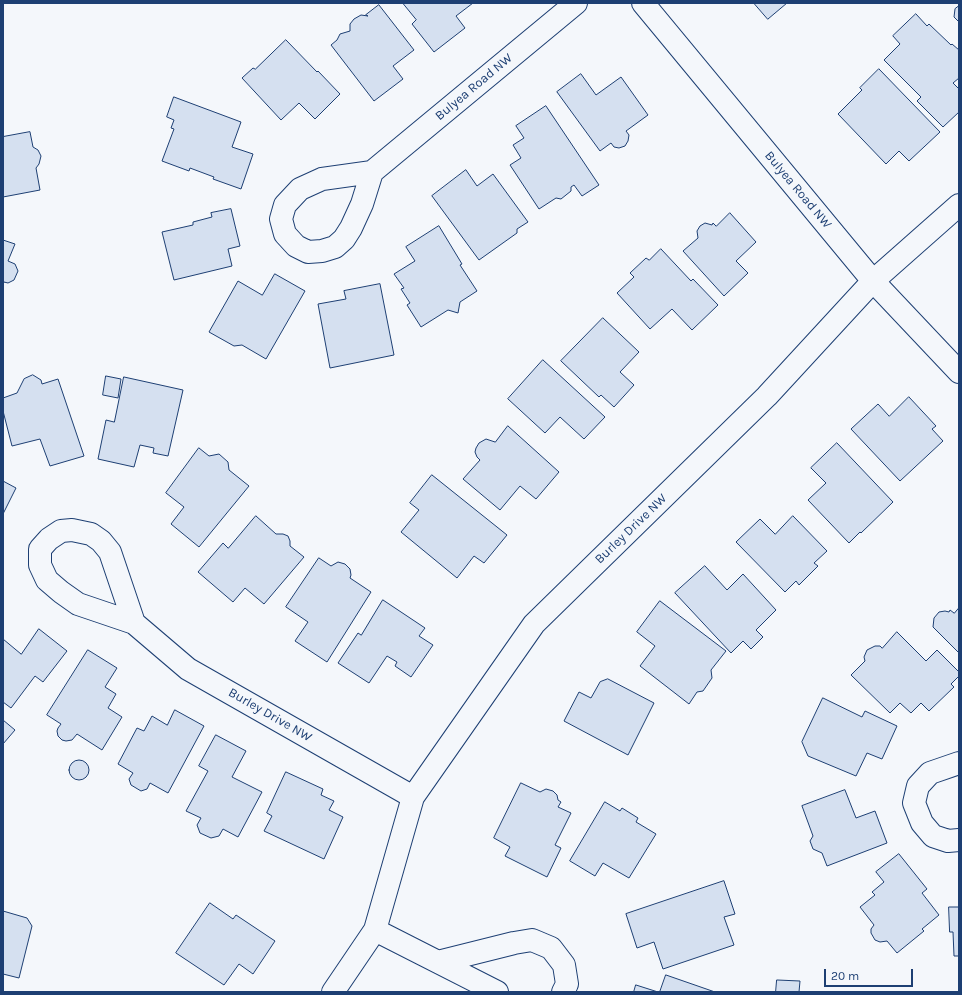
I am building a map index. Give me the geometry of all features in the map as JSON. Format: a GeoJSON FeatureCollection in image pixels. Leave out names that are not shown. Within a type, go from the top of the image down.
{"type":"FeatureCollection","features":[{"type":"Feature","properties":{"kind":"street","name":"Bulyea Road NW"},"geometry":{"type":"LineString","coordinates":[[372,172],[576,3]]}},
{"type":"Feature","properties":{"kind":"street","name":"Bulyea Road NW"},"geometry":{"type":"LineString","coordinates":[[643,3],[873,281],[959,372]]}},
{"type":"Feature","properties":{"kind":"street","name":"Burley Drive NW"},"geometry":{"type":"LineString","coordinates":[[333,992],[375,930],[413,797],[534,624],[767,396],[873,281],[959,204]]}},
{"type":"Feature","properties":{"kind":"street","name":"Burley Drive NW"},"geometry":{"type":"LineString","coordinates":[[134,623],[110,552],[101,541],[91,534],[72,530],[61,530],[49,539],[40,549],[40,565],[47,580],[78,604],[134,623],[188,669],[413,797]]}},
{"type":"Feature","properties":{"kind":"street"},"geometry":{"type":"LineString","coordinates":[[959,763],[930,773],[918,786],[914,804],[922,823],[933,836],[948,841],[959,840]]}},
{"type":"Feature","properties":{"kind":"street"},"geometry":{"type":"LineString","coordinates":[[375,930],[497,992]]}},
{"type":"Feature","properties":{"kind":"street"},"geometry":{"type":"LineString","coordinates":[[438,962],[532,940],[551,948],[564,965],[567,984],[563,992]]}},
{"type":"Feature","properties":{"kind":"building"},"geometry":{"type":"Polygon","coordinates":[[[403,3],[473,3],[456,16],[465,28],[434,52],[412,24],[416,20],[403,3]]]}},
{"type":"Feature","properties":{"kind":"building"},"geometry":{"type":"Polygon","coordinates":[[[754,3],[787,3],[768,19],[754,3]]]}},
{"type":"Feature","properties":{"kind":"building"},"geometry":{"type":"Polygon","coordinates":[[[379,5],[414,50],[393,66],[403,79],[374,101],[331,45],[337,40],[340,34],[350,31],[350,24],[354,19],[361,15],[368,16],[366,15],[379,5]]]}},
{"type":"Feature","properties":{"kind":"building"},"geometry":{"type":"Polygon","coordinates":[[[959,6],[959,22],[954,17],[955,9],[959,6]]]}},
{"type":"Feature","properties":{"kind":"building"},"geometry":{"type":"Polygon","coordinates":[[[916,14],[927,26],[929,24],[951,45],[952,44],[959,50],[959,78],[953,83],[959,89],[959,112],[943,127],[917,101],[921,97],[884,60],[900,44],[893,36],[916,14]]]}},
{"type":"Feature","properties":{"kind":"building"},"geometry":{"type":"Polygon","coordinates":[[[286,40],[340,94],[315,119],[299,103],[281,120],[242,78],[253,68],[255,69],[286,40]]]}},
{"type":"Feature","properties":{"kind":"building"},"geometry":{"type":"Polygon","coordinates":[[[879,69],[940,132],[909,161],[899,151],[886,164],[838,114],[862,90],[860,88],[879,69]]]}},
{"type":"Feature","properties":{"kind":"building"},"geometry":{"type":"Polygon","coordinates":[[[581,74],[596,95],[621,77],[648,115],[626,131],[629,135],[625,146],[619,148],[614,147],[611,143],[600,151],[557,92],[581,74]]]}},
{"type":"Feature","properties":{"kind":"building"},"geometry":{"type":"Polygon","coordinates":[[[174,97],[241,122],[232,147],[253,154],[241,189],[213,179],[214,177],[190,168],[189,171],[162,161],[174,129],[171,128],[174,120],[167,117],[174,97]]]}},
{"type":"Feature","properties":{"kind":"building"},"geometry":{"type":"Polygon","coordinates":[[[546,106],[599,185],[582,196],[574,185],[571,187],[571,191],[561,199],[556,198],[539,209],[510,165],[521,158],[513,145],[524,138],[516,126],[546,106]]]}},
{"type":"Feature","properties":{"kind":"building"},"geometry":{"type":"Polygon","coordinates":[[[30,132],[33,147],[38,150],[41,156],[39,164],[36,168],[40,190],[3,197],[3,137],[30,132]]]}},
{"type":"Feature","properties":{"kind":"building"},"geometry":{"type":"Polygon","coordinates":[[[466,170],[477,186],[493,174],[528,222],[517,229],[517,233],[479,260],[432,196],[466,170]]]}},
{"type":"Feature","properties":{"kind":"building"},"geometry":{"type":"Polygon","coordinates":[[[231,209],[240,246],[228,249],[232,266],[174,280],[162,232],[193,225],[193,222],[212,217],[211,213],[231,209]]]}},
{"type":"Feature","properties":{"kind":"building"},"geometry":{"type":"Polygon","coordinates":[[[730,213],[756,242],[736,261],[748,273],[724,296],[683,251],[698,238],[697,231],[700,226],[705,223],[712,225],[713,223],[716,226],[730,213]]]}},
{"type":"Feature","properties":{"kind":"building"},"geometry":{"type":"Polygon","coordinates":[[[439,226],[462,264],[460,265],[477,291],[460,302],[458,313],[448,310],[421,327],[407,305],[410,303],[401,289],[404,288],[394,274],[415,261],[406,247],[439,226]]]}},
{"type":"Feature","properties":{"kind":"building"},"geometry":{"type":"Polygon","coordinates":[[[3,240],[15,244],[8,261],[15,264],[18,271],[14,280],[8,283],[4,282],[3,284],[3,240]]]}},
{"type":"Feature","properties":{"kind":"building"},"geometry":{"type":"Polygon","coordinates":[[[661,249],[691,281],[693,279],[718,305],[692,330],[672,309],[650,329],[617,293],[634,277],[630,273],[646,258],[649,260],[661,249]]]}},
{"type":"Feature","properties":{"kind":"building"},"geometry":{"type":"Polygon","coordinates":[[[275,274],[305,291],[266,359],[242,345],[234,346],[209,332],[238,281],[262,295],[275,274]]]}},
{"type":"Feature","properties":{"kind":"building"},"geometry":{"type":"Polygon","coordinates":[[[380,284],[394,355],[330,368],[318,304],[346,299],[344,291],[380,284]]]}},
{"type":"Feature","properties":{"kind":"building"},"geometry":{"type":"Polygon","coordinates":[[[603,318],[639,352],[620,372],[634,385],[614,407],[601,395],[599,397],[561,361],[603,318]]]}},
{"type":"Feature","properties":{"kind":"building"},"geometry":{"type":"Polygon","coordinates":[[[543,360],[605,417],[584,439],[560,417],[545,433],[508,399],[543,360]]]}},
{"type":"Feature","properties":{"kind":"building"},"geometry":{"type":"Polygon","coordinates":[[[33,375],[41,380],[42,384],[58,379],[84,456],[50,466],[40,439],[12,446],[3,411],[3,398],[17,393],[24,379],[33,375]]]}},
{"type":"Feature","properties":{"kind":"building"},"geometry":{"type":"Polygon","coordinates":[[[106,376],[121,379],[118,398],[103,395],[106,376]]]}},
{"type":"Feature","properties":{"kind":"building"},"geometry":{"type":"Polygon","coordinates":[[[124,377],[183,390],[168,456],[153,453],[154,448],[140,445],[134,467],[98,459],[106,420],[114,422],[124,377]]]}},
{"type":"Feature","properties":{"kind":"building"},"geometry":{"type":"Polygon","coordinates":[[[909,397],[936,426],[932,429],[943,441],[900,481],[851,429],[878,404],[889,416],[909,397]]]}},
{"type":"Feature","properties":{"kind":"building"},"geometry":{"type":"Polygon","coordinates":[[[508,426],[559,472],[536,499],[520,486],[500,510],[463,479],[480,460],[475,452],[479,443],[486,439],[495,442],[508,426]]]}},
{"type":"Feature","properties":{"kind":"building"},"geometry":{"type":"Polygon","coordinates":[[[837,443],[893,502],[849,543],[808,500],[826,483],[811,468],[837,443]]]}},
{"type":"Feature","properties":{"kind":"building"},"geometry":{"type":"Polygon","coordinates":[[[199,448],[209,456],[219,454],[228,462],[229,470],[249,486],[199,547],[171,524],[184,507],[166,493],[199,448]]]}},
{"type":"Feature","properties":{"kind":"building"},"geometry":{"type":"Polygon","coordinates":[[[432,475],[507,535],[484,563],[474,556],[457,578],[401,532],[419,510],[410,503],[432,475]]]}},
{"type":"Feature","properties":{"kind":"building"},"geometry":{"type":"Polygon","coordinates":[[[3,481],[16,488],[3,514],[3,481]]]}},
{"type":"Feature","properties":{"kind":"building"},"geometry":{"type":"Polygon","coordinates":[[[256,516],[276,534],[288,536],[290,546],[304,557],[264,604],[245,588],[233,602],[198,572],[223,543],[228,548],[256,516]]]}},
{"type":"Feature","properties":{"kind":"building"},"geometry":{"type":"Polygon","coordinates":[[[793,516],[827,551],[814,563],[818,566],[799,585],[796,581],[785,592],[736,542],[760,519],[775,534],[793,516]]]}},
{"type":"Feature","properties":{"kind":"building"},"geometry":{"type":"Polygon","coordinates":[[[319,558],[331,566],[338,562],[345,564],[350,569],[350,578],[371,592],[327,662],[295,641],[308,622],[286,607],[319,558]]]}},
{"type":"Feature","properties":{"kind":"building"},"geometry":{"type":"Polygon","coordinates":[[[705,566],[727,590],[743,574],[776,610],[756,630],[763,637],[751,649],[743,641],[731,653],[675,593],[705,566]]]}},
{"type":"Feature","properties":{"kind":"building"},"geometry":{"type":"Polygon","coordinates":[[[383,600],[425,628],[419,636],[433,645],[411,677],[395,666],[397,662],[387,656],[369,683],[338,663],[358,633],[361,635],[383,600]]]}},
{"type":"Feature","properties":{"kind":"building"},"geometry":{"type":"Polygon","coordinates":[[[660,601],[726,651],[711,670],[712,678],[703,691],[697,692],[689,704],[640,666],[655,646],[637,632],[660,601]]]}},
{"type":"Feature","properties":{"kind":"building"},"geometry":{"type":"Polygon","coordinates":[[[959,608],[959,653],[933,627],[934,618],[939,612],[949,612],[950,610],[954,613],[959,608]]]}},
{"type":"Feature","properties":{"kind":"building"},"geometry":{"type":"Polygon","coordinates":[[[39,629],[67,651],[43,682],[35,676],[11,708],[3,702],[3,639],[21,654],[39,629]]]}},
{"type":"Feature","properties":{"kind":"building"},"geometry":{"type":"Polygon","coordinates":[[[897,632],[926,661],[937,650],[959,672],[959,676],[951,684],[954,687],[929,711],[921,703],[911,713],[900,703],[890,713],[851,675],[865,661],[864,657],[867,650],[875,646],[880,646],[882,648],[897,632]]]}},
{"type":"Feature","properties":{"kind":"building"},"geometry":{"type":"Polygon","coordinates":[[[88,650],[117,668],[105,687],[116,694],[108,708],[122,717],[102,750],[77,734],[72,740],[62,740],[58,736],[57,731],[61,724],[47,715],[88,650]]]}},
{"type":"Feature","properties":{"kind":"building"},"geometry":{"type":"Polygon","coordinates":[[[608,679],[654,703],[628,755],[564,721],[579,692],[591,698],[600,682],[608,679]]]}},
{"type":"Feature","properties":{"kind":"building"},"geometry":{"type":"Polygon","coordinates":[[[823,698],[862,717],[865,711],[897,726],[882,759],[867,753],[856,776],[808,756],[802,742],[823,698]]]}},
{"type":"Feature","properties":{"kind":"building"},"geometry":{"type":"Polygon","coordinates":[[[175,710],[204,726],[168,793],[150,783],[147,789],[141,791],[131,785],[129,779],[133,773],[118,764],[137,728],[144,731],[152,716],[167,725],[175,710]]]}},
{"type":"Feature","properties":{"kind":"building"},"geometry":{"type":"Polygon","coordinates":[[[3,720],[15,730],[3,744],[3,720]]]}},
{"type":"Feature","properties":{"kind":"building"},"geometry":{"type":"Polygon","coordinates":[[[216,735],[246,751],[232,777],[262,792],[238,837],[223,829],[219,836],[211,838],[200,833],[197,825],[201,818],[186,811],[208,771],[199,766],[216,735]]]}},
{"type":"Feature","properties":{"kind":"building"},"geometry":{"type":"Polygon","coordinates":[[[79,760],[86,763],[89,770],[86,777],[79,780],[72,777],[69,770],[72,763],[79,760]]]}},
{"type":"Feature","properties":{"kind":"building"},"geometry":{"type":"Polygon","coordinates":[[[286,772],[323,789],[321,795],[334,801],[329,810],[343,817],[324,859],[264,831],[272,816],[267,813],[286,772]]]}},
{"type":"Feature","properties":{"kind":"building"},"geometry":{"type":"Polygon","coordinates":[[[521,783],[540,792],[546,789],[553,791],[557,795],[558,800],[561,802],[558,807],[571,813],[555,845],[561,848],[547,877],[505,856],[510,847],[494,838],[521,783]]]}},
{"type":"Feature","properties":{"kind":"building"},"geometry":{"type":"Polygon","coordinates":[[[845,790],[856,818],[875,811],[887,843],[827,866],[822,853],[813,849],[810,841],[813,836],[802,806],[845,790]]]}},
{"type":"Feature","properties":{"kind":"building"},"geometry":{"type":"Polygon","coordinates":[[[605,802],[620,811],[622,808],[638,818],[636,822],[656,834],[629,878],[603,863],[595,876],[570,861],[605,802]]]}},
{"type":"Feature","properties":{"kind":"building"},"geometry":{"type":"Polygon","coordinates":[[[899,854],[927,889],[922,893],[939,915],[922,929],[924,931],[897,953],[887,941],[880,942],[875,940],[871,933],[871,929],[874,925],[860,907],[875,895],[872,892],[884,882],[876,872],[899,854]]]}},
{"type":"Feature","properties":{"kind":"building"},"geometry":{"type":"Polygon","coordinates":[[[724,881],[735,914],[724,917],[734,945],[663,969],[654,942],[637,948],[626,914],[724,881]]]}},
{"type":"Feature","properties":{"kind":"building"},"geometry":{"type":"Polygon","coordinates":[[[210,903],[233,919],[236,915],[275,941],[253,974],[239,964],[224,985],[176,953],[210,903]]]}},
{"type":"Feature","properties":{"kind":"building"},"geometry":{"type":"Polygon","coordinates":[[[949,907],[959,907],[959,956],[954,956],[953,932],[950,932],[949,907]]]}},
{"type":"Feature","properties":{"kind":"building"},"geometry":{"type":"Polygon","coordinates":[[[3,911],[27,918],[32,926],[19,978],[3,974],[3,911]]]}},
{"type":"Feature","properties":{"kind":"building"},"geometry":{"type":"Polygon","coordinates":[[[666,975],[715,992],[660,992],[666,975]]]}},
{"type":"Feature","properties":{"kind":"building"},"geometry":{"type":"Polygon","coordinates":[[[777,980],[800,981],[799,992],[776,992],[777,980]]]}},
{"type":"Feature","properties":{"kind":"building"},"geometry":{"type":"Polygon","coordinates":[[[636,985],[658,992],[634,992],[636,985]]]}}]}
